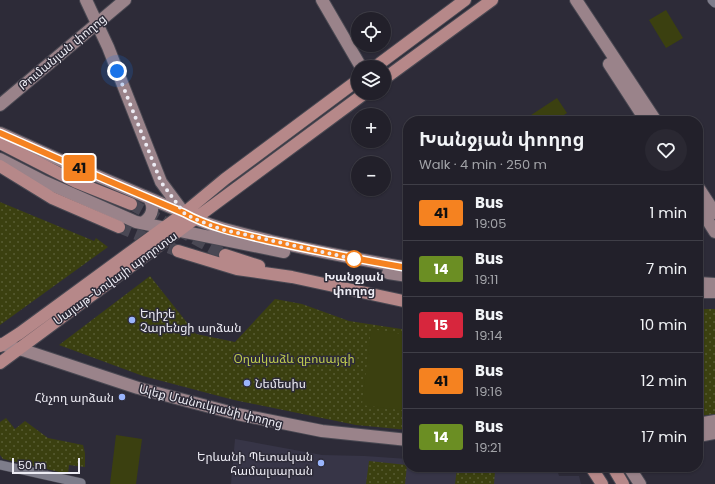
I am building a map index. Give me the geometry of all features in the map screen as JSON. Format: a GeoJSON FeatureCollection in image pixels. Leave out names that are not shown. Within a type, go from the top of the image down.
{"type":"FeatureCollection","features":[{"type":"Feature","properties":{"kind":"main road"},"geometry":{"type":"LineString","coordinates":[[86,0],[108,47],[161,182],[184,213]]}},
{"type":"Feature","properties":{"kind":"main road","name":"Թումանյան փողոց"},"geometry":{"type":"LineString","coordinates":[[0,105],[125,0]]}},
{"type":"Feature","properties":{"kind":"main road"},"geometry":{"type":"LineString","coordinates":[[322,0],[357,60]]}},
{"type":"Feature","properties":{"kind":"main road"},"geometry":{"type":"LineString","coordinates":[[384,60],[465,0]]}},
{"type":"Feature","properties":{"kind":"main road"},"geometry":{"type":"LineString","coordinates":[[391,74],[492,0]]}},
{"type":"Feature","properties":{"kind":"main road"},"geometry":{"type":"LineString","coordinates":[[569,0],[643,116]]}},
{"type":"Feature","properties":{"kind":"main road"},"geometry":{"type":"LineString","coordinates":[[576,0],[653,116]]}},
{"type":"Feature","properties":{"kind":"main road","name":"Սայաթ-Նովայի պողոտա"},"geometry":{"type":"LineString","coordinates":[[2,343],[20,333],[184,213],[225,179],[351,85]]}},
{"type":"Feature","properties":{"kind":"main road","name":"Սայաթ-Նովայի պողոտա"},"geometry":{"type":"LineString","coordinates":[[0,363],[355,100]]}},
{"type":"Feature","properties":{"kind":"main road"},"geometry":{"type":"LineString","coordinates":[[0,133],[150,200],[220,229],[317,251],[403,267]]}},
{"type":"Feature","properties":{"kind":"main road"},"geometry":{"type":"LineString","coordinates":[[0,143],[76,182],[131,204]]}},
{"type":"Feature","properties":{"kind":"main road"},"geometry":{"type":"LineString","coordinates":[[0,159],[45,182],[124,217],[142,223],[403,275]]}},
{"type":"Feature","properties":{"kind":"main road"},"geometry":{"type":"LineString","coordinates":[[0,166],[52,198],[119,227]]}},
{"type":"Feature","properties":{"kind":"main road"},"geometry":{"type":"LineString","coordinates":[[703,195],[715,213]]}},
{"type":"Feature","properties":{"kind":"main road"},"geometry":{"type":"LineString","coordinates":[[142,223],[148,219],[151,214],[153,205],[150,200]]}},
{"type":"Feature","properties":{"kind":"main road"},"geometry":{"type":"LineString","coordinates":[[703,213],[715,232]]}},
{"type":"Feature","properties":{"kind":"main road"},"geometry":{"type":"LineString","coordinates":[[178,251],[237,269],[292,277],[403,301]]}},
{"type":"Feature","properties":{"kind":"main road"},"geometry":{"type":"LineString","coordinates":[[225,255],[292,277]]}},
{"type":"Feature","properties":{"kind":"main road"},"geometry":{"type":"LineString","coordinates":[[703,284],[715,284]]}},
{"type":"Feature","properties":{"kind":"main road"},"geometry":{"type":"LineString","coordinates":[[703,292],[715,292]]}},
{"type":"Feature","properties":{"kind":"main road","name":"Ալեք Մանուկյանի փողոց"},"geometry":{"type":"LineString","coordinates":[[2,343],[138,388],[237,414],[322,431],[403,439]]}},
{"type":"Feature","properties":{"kind":"main road"},"geometry":{"type":"LineString","coordinates":[[703,423],[715,421]]}},
{"type":"Feature","properties":{"kind":"main road"},"geometry":{"type":"LineString","coordinates":[[703,435],[715,433]]}},
{"type":"Feature","properties":{"kind":"main road"},"geometry":{"type":"LineString","coordinates":[[594,472],[602,484]]}},
{"type":"Feature","properties":{"kind":"main road"},"geometry":{"type":"LineString","coordinates":[[616,472],[623,484]]}},
{"type":"Feature","properties":{"kind":"main road"},"geometry":{"type":"LineString","coordinates":[[632,472],[640,484]]}},
{"type":"Feature","properties":{"kind":"street"},"geometry":{"type":"LineString","coordinates":[[712,0],[715,3]]}},
{"type":"Feature","properties":{"kind":"street"},"geometry":{"type":"LineString","coordinates":[[0,465],[80,483]]}},
{"type":"Feature","properties":{"kind":"shaded area","name":"Երևանի Պետական համալսարան"},"geometry":{"type":"Polygon","coordinates":[[[235,439],[322,455],[403,459],[403,472],[558,472],[559,476],[579,476],[581,484],[231,484],[235,439]]]}},
{"type":"Feature","properties":{"kind":"green space"},"geometry":{"type":"Polygon","coordinates":[[[666,10],[683,38],[666,48],[649,20],[666,10]]]}},
{"type":"Feature","properties":{"kind":"green space"},"geometry":{"type":"Polygon","coordinates":[[[557,98],[567,113],[562,116],[530,116],[557,98]]]}},
{"type":"Feature","properties":{"kind":"green space"},"geometry":{"type":"Polygon","coordinates":[[[0,202],[94,241],[96,238],[108,247],[0,325],[0,202]]]}},
{"type":"Feature","properties":{"kind":"green space","name":"Օղակաձև զբոսայգի"},"geometry":{"type":"Polygon","coordinates":[[[150,276],[196,334],[235,342],[275,299],[302,304],[349,321],[403,329],[403,430],[356,425],[234,400],[143,376],[59,345],[150,276]]]}},
{"type":"Feature","properties":{"kind":"green space"},"geometry":{"type":"Polygon","coordinates":[[[703,309],[715,309],[715,414],[703,415],[703,309]]]}},
{"type":"Feature","properties":{"kind":"green space"},"geometry":{"type":"Polygon","coordinates":[[[371,329],[403,334],[403,410],[362,405],[371,329]]]}},
{"type":"Feature","properties":{"kind":"green space"},"geometry":{"type":"Polygon","coordinates":[[[6,418],[15,429],[25,421],[48,438],[83,445],[85,453],[85,467],[69,465],[68,474],[3,459],[0,455],[0,422],[6,418]]]}},
{"type":"Feature","properties":{"kind":"green space"},"geometry":{"type":"Polygon","coordinates":[[[116,435],[142,439],[136,484],[110,484],[116,435]]]}},
{"type":"Feature","properties":{"kind":"green space"},"geometry":{"type":"Polygon","coordinates":[[[369,461],[403,465],[403,472],[406,472],[405,484],[366,484],[369,461]]]}},
{"type":"Feature","properties":{"kind":"green space"},"geometry":{"type":"Polygon","coordinates":[[[456,472],[495,472],[494,484],[455,484],[456,472]]]}},
{"type":"Feature","properties":{"kind":"tunnel"},"geometry":{"type":"LineString","coordinates":[[131,204],[225,255]]}},
{"type":"Feature","properties":{"kind":"tunnel"},"geometry":{"type":"LineString","coordinates":[[119,227],[178,251]]}},
{"type":"Feature","properties":{"kind":"bus line","name":"41"},"geometry":{"type":"LineString","coordinates":[[0,133],[150,200],[220,229],[352,259],[403,267]]}},
{"type":"Feature","properties":{"kind":"place","name":"Խանջյան փողոց"},"geometry":{"type":"Point","coordinates":[354,259]}},
{"type":"Feature","properties":{"kind":"place","name":"Եղիշե Չարենցի արձան"},"geometry":{"type":"Point","coordinates":[132,320]}},
{"type":"Feature","properties":{"kind":"place","name":"Նեմեսիս"},"geometry":{"type":"Point","coordinates":[247,383]}},
{"type":"Feature","properties":{"kind":"place","name":"Հնչող արձան"},"geometry":{"type":"Point","coordinates":[122,397]}},
{"type":"Feature","properties":{"kind":"place","name":"Երևանի Պետական համալսարան"},"geometry":{"type":"Point","coordinates":[321,463]}},
{"type":"Feature","properties":{"kind":"route"},"geometry":{"type":"LineString","coordinates":[[117,71],[161,182],[184,213],[220,229],[354,259]]}}]}
